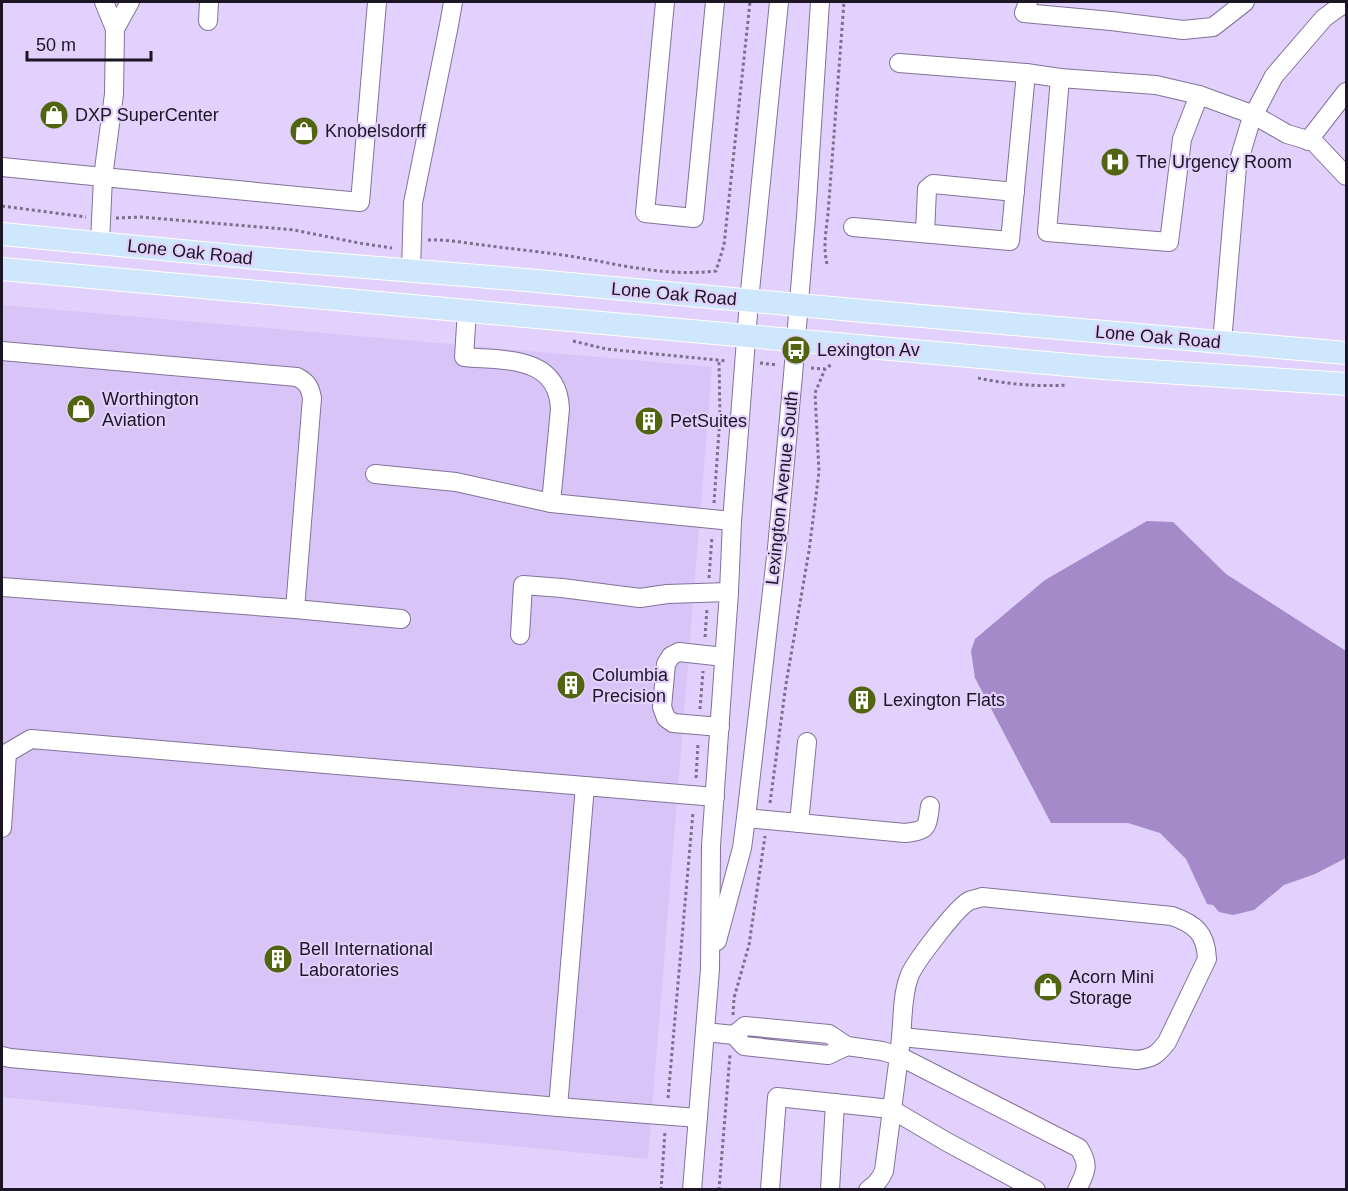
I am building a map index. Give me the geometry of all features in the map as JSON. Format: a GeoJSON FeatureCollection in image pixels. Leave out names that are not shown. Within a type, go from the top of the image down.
{"type":"FeatureCollection","features":[{"type":"Feature","properties":{"kind":"main road","name":"Lone Oak Road"},"geometry":{"type":"LineString","coordinates":[[2,234],[1347,353]]}},
{"type":"Feature","properties":{"kind":"main road","name":"Lone Oak Road"},"geometry":{"type":"LineString","coordinates":[[2,269],[1103,368],[1347,384]]}},
{"type":"Feature","properties":{"kind":"street"},"geometry":{"type":"LineString","coordinates":[[100,243],[103,177],[114,94],[115,29],[104,2]]}},
{"type":"Feature","properties":{"kind":"street"},"geometry":{"type":"LineString","coordinates":[[115,29],[130,2]]}},
{"type":"Feature","properties":{"kind":"street"},"geometry":{"type":"LineString","coordinates":[[208,21],[209,2]]}},
{"type":"Feature","properties":{"kind":"street"},"geometry":{"type":"LineString","coordinates":[[2,167],[360,202],[378,2]]}},
{"type":"Feature","properties":{"kind":"street"},"geometry":{"type":"LineString","coordinates":[[411,271],[413,203],[453,2]]}},
{"type":"Feature","properties":{"kind":"street"},"geometry":{"type":"LineString","coordinates":[[665,2],[645,213],[694,218],[715,2]]}},
{"type":"Feature","properties":{"kind":"street","name":"Lexington Avenue South"},"geometry":{"type":"LineString","coordinates":[[692,1190],[710,969],[711,846],[732,521],[749,301],[779,2]]}},
{"type":"Feature","properties":{"kind":"street","name":"Lexington Avenue South"},"geometry":{"type":"LineString","coordinates":[[710,969],[741,848],[746,818],[777,548],[806,217],[820,2]]}},
{"type":"Feature","properties":{"kind":"street"},"geometry":{"type":"LineString","coordinates":[[1028,2],[1024,13],[1183,30],[1213,27],[1245,2]]}},
{"type":"Feature","properties":{"kind":"street"},"geometry":{"type":"LineString","coordinates":[[1222,342],[1237,167],[1254,115],[1274,76],[1324,18],[1346,2]]}},
{"type":"Feature","properties":{"kind":"street"},"geometry":{"type":"LineString","coordinates":[[899,63],[1156,86],[1199,95],[1254,115],[1287,134],[1314,142],[1347,176]]}},
{"type":"Feature","properties":{"kind":"street"},"geometry":{"type":"LineString","coordinates":[[853,226],[1010,241],[1026,73]]}},
{"type":"Feature","properties":{"kind":"street"},"geometry":{"type":"LineString","coordinates":[[1060,78],[1047,232],[1169,242],[1182,139],[1199,95]]}},
{"type":"Feature","properties":{"kind":"street"},"geometry":{"type":"LineString","coordinates":[[1308,141],[1347,92]]}},
{"type":"Feature","properties":{"kind":"street"},"geometry":{"type":"LineString","coordinates":[[925,232],[927,189],[933,184],[1015,192]]}},
{"type":"Feature","properties":{"kind":"street"},"geometry":{"type":"LineString","coordinates":[[467,310],[464,357],[524,363],[546,374],[560,396],[551,503]]}},
{"type":"Feature","properties":{"kind":"street"},"geometry":{"type":"LineString","coordinates":[[2,351],[297,377],[305,382],[312,398],[296,609]]}},
{"type":"Feature","properties":{"kind":"street"},"geometry":{"type":"LineString","coordinates":[[375,474],[456,482],[551,503],[732,521]]}},
{"type":"Feature","properties":{"kind":"street"},"geometry":{"type":"LineString","coordinates":[[520,635],[523,585],[640,598],[667,594],[729,592]]}},
{"type":"Feature","properties":{"kind":"street"},"geometry":{"type":"LineString","coordinates":[[2,587],[401,619]]}},
{"type":"Feature","properties":{"kind":"street"},"geometry":{"type":"LineString","coordinates":[[720,727],[673,723],[666,718],[662,707],[666,664],[671,656],[680,652],[724,657]]}},
{"type":"Feature","properties":{"kind":"street"},"geometry":{"type":"LineString","coordinates":[[2,828],[7,753],[31,739],[715,797]]}},
{"type":"Feature","properties":{"kind":"street"},"geometry":{"type":"LineString","coordinates":[[799,823],[807,742]]}},
{"type":"Feature","properties":{"kind":"street"},"geometry":{"type":"LineString","coordinates":[[558,1107],[585,786]]}},
{"type":"Feature","properties":{"kind":"street"},"geometry":{"type":"LineString","coordinates":[[746,818],[905,833],[920,831],[927,825],[930,806]]}},
{"type":"Feature","properties":{"kind":"street"},"geometry":{"type":"LineString","coordinates":[[868,1190],[875,1185],[884,1171],[905,990],[909,976],[915,964],[957,911],[968,901],[982,897],[1172,916],[1185,920],[1194,927],[1203,935],[1207,947],[1207,959],[1167,1042],[1159,1053],[1149,1059],[1137,1060],[901,1037]]}},
{"type":"Feature","properties":{"kind":"street"},"geometry":{"type":"LineString","coordinates":[[705,1032],[733,1035],[744,1046],[828,1054],[847,1046],[899,1056],[1079,1148],[1086,1160],[1085,1174],[1077,1190]]}},
{"type":"Feature","properties":{"kind":"street"},"geometry":{"type":"LineString","coordinates":[[2,1056],[698,1118]]}},
{"type":"Feature","properties":{"kind":"street"},"geometry":{"type":"LineString","coordinates":[[770,1190],[777,1097],[891,1109],[1036,1190]]}},
{"type":"Feature","properties":{"kind":"street"},"geometry":{"type":"LineString","coordinates":[[830,1190],[835,1103]]}},
{"type":"Feature","properties":{"kind":"path"},"geometry":{"type":"LineString","coordinates":[[2,206],[81,217],[121,219],[141,217],[294,230],[392,248],[430,239],[572,257],[617,266],[683,273],[716,270],[724,245],[750,2]]}},
{"type":"Feature","properties":{"kind":"path"},"geometry":{"type":"LineString","coordinates":[[827,264],[826,234],[844,2]]}},
{"type":"Feature","properties":{"kind":"path"},"geometry":{"type":"LineString","coordinates":[[661,1190],[709,592],[720,417],[719,361]]}},
{"type":"Feature","properties":{"kind":"path"},"geometry":{"type":"LineString","coordinates":[[719,1190],[735,998],[749,945],[786,684],[809,551],[819,472],[815,393],[825,369]]}},
{"type":"Feature","properties":{"kind":"shaded area"},"geometry":{"type":"Polygon","coordinates":[[[2,305],[712,367],[648,1159],[2,1097],[2,305]]]}},
{"type":"Feature","properties":{"kind":"shaded area"},"geometry":{"type":"Polygon","coordinates":[[[1147,521],[1173,522],[1226,574],[1346,651],[1346,858],[1315,874],[1284,885],[1254,910],[1233,915],[1219,912],[1213,905],[1207,904],[1186,859],[1160,833],[1128,823],[1051,823],[975,678],[971,651],[975,639],[1045,580],[1147,521]]]}},
{"type":"Feature","properties":{"kind":"place","name":"DXP SuperCenter"},"geometry":{"type":"Point","coordinates":[54,115]}},
{"type":"Feature","properties":{"kind":"place","name":"Knobelsdorff"},"geometry":{"type":"Point","coordinates":[304,131]}},
{"type":"Feature","properties":{"kind":"place","name":"The Urgency Room"},"geometry":{"type":"Point","coordinates":[1115,162]}},
{"type":"Feature","properties":{"kind":"place","name":"Lexington Av"},"geometry":{"type":"Point","coordinates":[796,350]}},
{"type":"Feature","properties":{"kind":"place","name":"Worthington Aviation"},"geometry":{"type":"Point","coordinates":[81,409]}},
{"type":"Feature","properties":{"kind":"place","name":"PetSuites"},"geometry":{"type":"Point","coordinates":[649,421]}},
{"type":"Feature","properties":{"kind":"place","name":"Columbia Precision"},"geometry":{"type":"Point","coordinates":[571,685]}},
{"type":"Feature","properties":{"kind":"place","name":"Lexington Flats"},"geometry":{"type":"Point","coordinates":[862,700]}},
{"type":"Feature","properties":{"kind":"place","name":"Bell International Laboratories"},"geometry":{"type":"Point","coordinates":[278,959]}},
{"type":"Feature","properties":{"kind":"place","name":"Acorn Mini Storage"},"geometry":{"type":"Point","coordinates":[1048,987]}}]}
